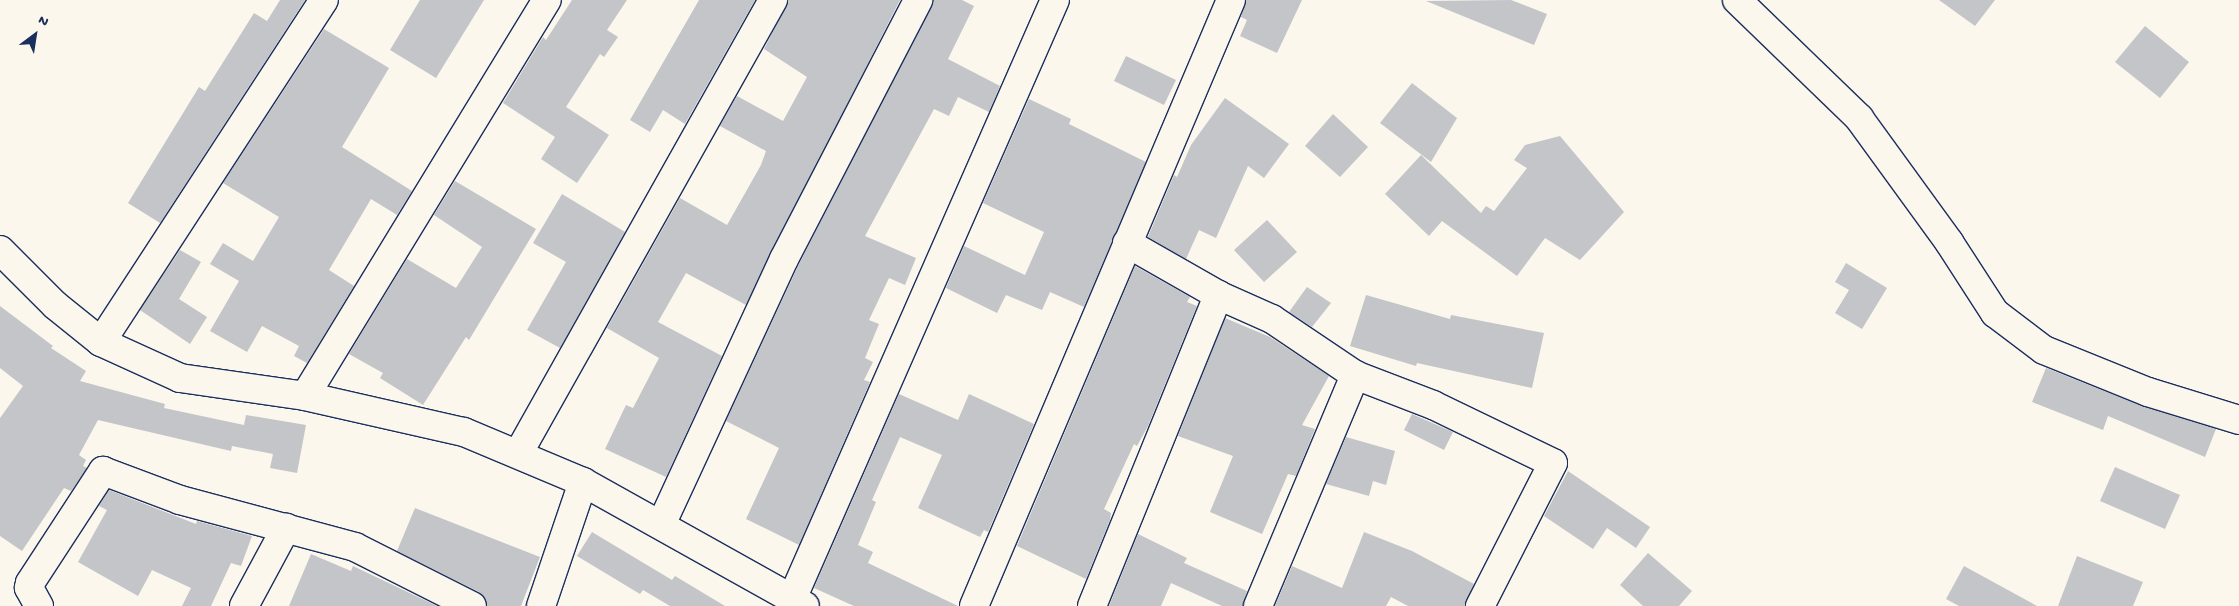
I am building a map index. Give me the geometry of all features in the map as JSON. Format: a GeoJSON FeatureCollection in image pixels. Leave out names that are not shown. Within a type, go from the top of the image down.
{"type":"FeatureCollection","features":[{"type":"Feature","properties":{"kind":"street"},"geometry":{"type":"LineString","coordinates":[[101,342],[324,0]]}},
{"type":"Feature","properties":{"kind":"street"},"geometry":{"type":"LineString","coordinates":[[305,396],[547,0]]}},
{"type":"Feature","properties":{"kind":"street"},"geometry":{"type":"LineString","coordinates":[[518,454],[773,0]]}},
{"type":"Feature","properties":{"kind":"street"},"geometry":{"type":"LineString","coordinates":[[660,525],[784,259],[918,0]]}},
{"type":"Feature","properties":{"kind":"street"},"geometry":{"type":"LineString","coordinates":[[3,261],[101,342],[180,378],[305,396],[464,432],[582,482],[798,603],[1055,0]]}},
{"type":"Feature","properties":{"kind":"street"},"geometry":{"type":"LineString","coordinates":[[974,606],[1231,0]]}},
{"type":"Feature","properties":{"kind":"street"},"geometry":{"type":"LineString","coordinates":[[1738,0],[1859,118],[1949,242],[1995,313],[2044,350],[2148,392],[2239,420]]}},
{"type":"Feature","properties":{"kind":"street"},"geometry":{"type":"LineString","coordinates":[[1127,243],[1218,295],[1272,319],[1355,375],[1433,405],[1553,463],[1480,606]]}},
{"type":"Feature","properties":{"kind":"street"},"geometry":{"type":"LineString","coordinates":[[1092,606],[1218,295]]}},
{"type":"Feature","properties":{"kind":"street"},"geometry":{"type":"LineString","coordinates":[[1258,606],[1355,375]]}},
{"type":"Feature","properties":{"kind":"street"},"geometry":{"type":"LineString","coordinates":[[39,606],[29,588],[30,582],[103,470],[180,500],[355,547],[472,606]]}},
{"type":"Feature","properties":{"kind":"street"},"geometry":{"type":"LineString","coordinates":[[541,606],[582,482]]}},
{"type":"Feature","properties":{"kind":"street"},"geometry":{"type":"LineString","coordinates":[[244,606],[286,528]]}},
{"type":"Feature","properties":{"kind":"building"},"geometry":{"type":"Polygon","coordinates":[[[280,0],[305,0],[160,223],[128,203],[199,87],[205,91],[254,13],[267,21],[280,0]]]}},
{"type":"Feature","properties":{"kind":"building"},"geometry":{"type":"Polygon","coordinates":[[[420,0],[484,0],[436,78],[390,50],[420,0]]]}},
{"type":"Feature","properties":{"kind":"building"},"geometry":{"type":"Polygon","coordinates":[[[572,0],[627,0],[607,30],[618,37],[604,57],[600,54],[566,107],[609,135],[577,183],[541,159],[555,137],[503,103],[543,37],[546,40],[572,0]]]}},
{"type":"Feature","properties":{"kind":"building"},"geometry":{"type":"Polygon","coordinates":[[[699,0],[755,0],[685,124],[663,110],[650,132],[630,120],[699,0]]]}},
{"type":"Feature","properties":{"kind":"building"},"geometry":{"type":"Polygon","coordinates":[[[789,0],[900,0],[746,305],[686,273],[658,322],[722,356],[666,477],[605,449],[626,405],[633,408],[659,358],[607,328],[680,198],[727,225],[761,165],[766,151],[720,126],[737,96],[783,121],[807,77],[764,49],[789,0]]]}},
{"type":"Feature","properties":{"kind":"building"},"geometry":{"type":"Polygon","coordinates":[[[934,0],[962,0],[974,6],[948,59],[1000,86],[989,112],[958,97],[949,116],[934,109],[865,236],[916,258],[905,285],[889,278],[869,320],[879,324],[865,358],[873,362],[864,380],[870,382],[799,545],[746,519],[779,448],[726,421],[798,266],[934,0]]]}},
{"type":"Feature","properties":{"kind":"building"},"geometry":{"type":"Polygon","coordinates":[[[1246,0],[1302,0],[1277,53],[1240,36],[1247,20],[1241,17],[1246,0]]]}},
{"type":"Feature","properties":{"kind":"building"},"geometry":{"type":"Polygon","coordinates":[[[1511,0],[1547,14],[1534,45],[1426,1],[1511,0]]]}},
{"type":"Feature","properties":{"kind":"building"},"geometry":{"type":"Polygon","coordinates":[[[1939,0],[1995,0],[1975,26],[1939,0]]]}},
{"type":"Feature","properties":{"kind":"building"},"geometry":{"type":"Polygon","coordinates":[[[2145,26],[2189,62],[2160,98],[2115,62],[2145,26]]]}},
{"type":"Feature","properties":{"kind":"building"},"geometry":{"type":"Polygon","coordinates":[[[324,29],[389,68],[342,147],[412,191],[397,215],[371,199],[329,270],[354,286],[307,363],[294,356],[299,346],[262,326],[247,352],[210,331],[239,281],[210,264],[223,243],[253,261],[279,217],[223,183],[324,29]]]}},
{"type":"Feature","properties":{"kind":"building"},"geometry":{"type":"Polygon","coordinates":[[[1126,56],[1176,80],[1164,105],[1114,81],[1126,56]]]}},
{"type":"Feature","properties":{"kind":"building"},"geometry":{"type":"Polygon","coordinates":[[[1412,83],[1457,118],[1431,162],[1380,123],[1412,83]]]}},
{"type":"Feature","properties":{"kind":"building"},"geometry":{"type":"Polygon","coordinates":[[[1225,98],[1289,144],[1264,178],[1248,166],[1216,238],[1199,230],[1186,259],[1148,237],[1174,175],[1177,177],[1191,145],[1225,98]]]}},
{"type":"Feature","properties":{"kind":"building"},"geometry":{"type":"Polygon","coordinates":[[[1029,99],[1071,119],[1069,124],[1146,162],[1084,307],[1050,292],[1042,310],[1006,295],[997,313],[946,288],[964,246],[1025,275],[1044,232],[983,203],[1029,99]]]}},
{"type":"Feature","properties":{"kind":"building"},"geometry":{"type":"Polygon","coordinates":[[[1333,114],[1368,147],[1340,177],[1305,146],[1333,114]]]}},
{"type":"Feature","properties":{"kind":"building"},"geometry":{"type":"Polygon","coordinates":[[[1560,136],[1624,212],[1580,260],[1545,238],[1517,276],[1442,221],[1429,236],[1385,194],[1421,155],[1481,213],[1486,206],[1494,211],[1527,168],[1514,160],[1525,145],[1560,136]]]}},
{"type":"Feature","properties":{"kind":"building"},"geometry":{"type":"Polygon","coordinates":[[[455,181],[536,229],[469,340],[466,337],[423,405],[380,378],[383,373],[349,354],[407,259],[456,288],[482,247],[434,215],[455,181]]]}},
{"type":"Feature","properties":{"kind":"building"},"geometry":{"type":"Polygon","coordinates":[[[562,194],[625,232],[560,348],[527,330],[566,262],[533,243],[562,194]]]}},
{"type":"Feature","properties":{"kind":"building"},"geometry":{"type":"Polygon","coordinates":[[[1267,220],[1297,252],[1264,282],[1234,250],[1267,220]]]}},
{"type":"Feature","properties":{"kind":"building"},"geometry":{"type":"Polygon","coordinates":[[[180,250],[201,262],[179,299],[207,317],[190,344],[140,310],[180,250]]]}},
{"type":"Feature","properties":{"kind":"building"},"geometry":{"type":"Polygon","coordinates":[[[1846,263],[1887,288],[1862,329],[1835,313],[1849,290],[1835,282],[1846,263]]]}},
{"type":"Feature","properties":{"kind":"building"},"geometry":{"type":"Polygon","coordinates":[[[1135,266],[1190,297],[1187,302],[1197,306],[1148,426],[1137,446],[1134,444],[1104,509],[1111,513],[1110,520],[1086,579],[1017,546],[1135,266]]]}},
{"type":"Feature","properties":{"kind":"building"},"geometry":{"type":"Polygon","coordinates":[[[1307,287],[1331,303],[1312,327],[1289,312],[1307,287]]]}},
{"type":"Feature","properties":{"kind":"building"},"geometry":{"type":"Polygon","coordinates":[[[1366,295],[1450,319],[1451,315],[1544,333],[1532,388],[1417,363],[1416,366],[1350,346],[1366,295]]]}},
{"type":"Feature","properties":{"kind":"building"},"geometry":{"type":"Polygon","coordinates":[[[0,306],[53,346],[51,348],[86,371],[80,381],[165,404],[164,408],[244,425],[246,415],[306,425],[297,473],[270,468],[273,454],[232,446],[231,451],[98,420],[79,455],[86,460],[83,466],[87,468],[71,491],[64,488],[22,551],[0,536],[0,418],[23,386],[0,368],[0,306]]]}},
{"type":"Feature","properties":{"kind":"building"},"geometry":{"type":"Polygon","coordinates":[[[1225,318],[1270,337],[1329,376],[1302,425],[1315,429],[1296,476],[1288,474],[1262,534],[1210,512],[1233,456],[1178,436],[1225,318]]]}},
{"type":"Feature","properties":{"kind":"building"},"geometry":{"type":"Polygon","coordinates":[[[2046,368],[2142,406],[2216,429],[2205,457],[2108,416],[2103,430],[2032,402],[2046,368]]]}},
{"type":"Feature","properties":{"kind":"building"},"geometry":{"type":"Polygon","coordinates":[[[899,394],[958,420],[969,394],[1034,424],[988,532],[984,530],[980,537],[918,508],[942,455],[900,437],[872,500],[876,502],[858,545],[873,552],[868,563],[958,606],[854,606],[814,588],[899,394]]]}},
{"type":"Feature","properties":{"kind":"building"},"geometry":{"type":"Polygon","coordinates":[[[1412,414],[1453,432],[1444,450],[1404,430],[1412,414]]]}},
{"type":"Feature","properties":{"kind":"building"},"geometry":{"type":"Polygon","coordinates":[[[1346,437],[1395,451],[1386,485],[1373,481],[1369,496],[1326,484],[1346,437]]]}},
{"type":"Feature","properties":{"kind":"building"},"geometry":{"type":"Polygon","coordinates":[[[2115,467],[2180,495],[2165,529],[2100,501],[2115,467]]]}},
{"type":"Feature","properties":{"kind":"building"},"geometry":{"type":"Polygon","coordinates":[[[1568,471],[1650,527],[1636,548],[1607,528],[1593,549],[1544,516],[1568,471]]]}},
{"type":"Feature","properties":{"kind":"building"},"geometry":{"type":"Polygon","coordinates":[[[109,490],[196,524],[197,521],[252,536],[241,566],[231,563],[211,606],[182,606],[191,588],[152,570],[138,596],[78,562],[107,510],[99,506],[109,490]]]}},
{"type":"Feature","properties":{"kind":"building"},"geometry":{"type":"Polygon","coordinates":[[[415,508],[540,557],[521,606],[487,606],[479,592],[397,551],[415,508]]]}},
{"type":"Feature","properties":{"kind":"building"},"geometry":{"type":"Polygon","coordinates":[[[592,532],[672,580],[675,576],[725,606],[670,606],[643,590],[640,594],[577,556],[592,532]]]}},
{"type":"Feature","properties":{"kind":"building"},"geometry":{"type":"Polygon","coordinates":[[[1364,532],[1412,551],[1474,584],[1464,606],[1408,606],[1391,597],[1386,606],[1275,606],[1292,566],[1342,588],[1364,532]]]}},
{"type":"Feature","properties":{"kind":"building"},"geometry":{"type":"Polygon","coordinates":[[[1138,534],[1187,558],[1184,563],[1247,591],[1243,606],[1222,606],[1171,583],[1161,606],[1109,606],[1138,534]]]}},
{"type":"Feature","properties":{"kind":"building"},"geometry":{"type":"Polygon","coordinates":[[[1648,553],[1692,591],[1679,606],[1643,606],[1620,585],[1648,553]]]}},
{"type":"Feature","properties":{"kind":"building"},"geometry":{"type":"Polygon","coordinates":[[[311,554],[351,571],[353,566],[437,606],[289,606],[311,554]]]}},
{"type":"Feature","properties":{"kind":"building"},"geometry":{"type":"Polygon","coordinates":[[[2077,556],[2143,582],[2133,606],[2058,606],[2077,556]]]}},
{"type":"Feature","properties":{"kind":"building"},"geometry":{"type":"Polygon","coordinates":[[[1964,566],[2037,606],[1959,606],[1946,599],[1964,566]]]}}]}
